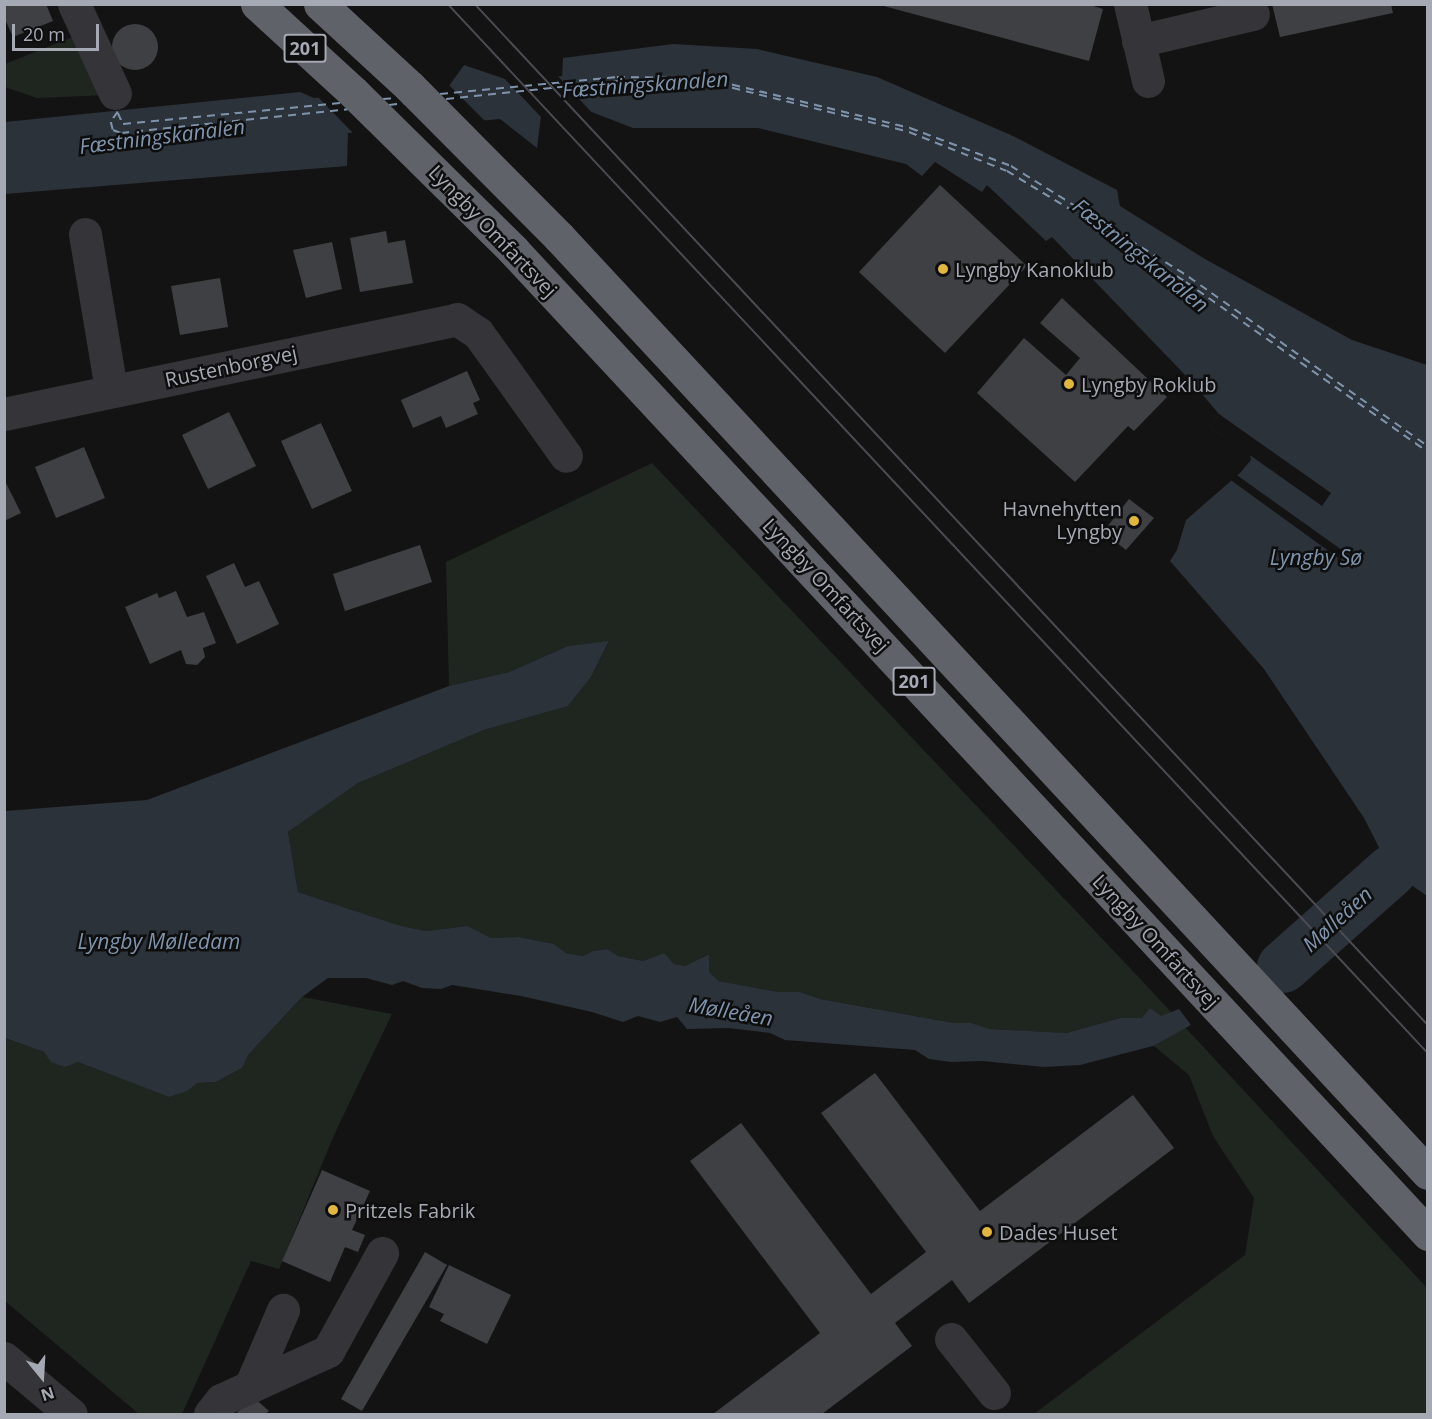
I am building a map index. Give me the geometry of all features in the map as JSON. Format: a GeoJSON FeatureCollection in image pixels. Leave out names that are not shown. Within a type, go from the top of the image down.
{"type":"FeatureCollection","features":[{"type":"Feature","properties":{"kind":"highway","name":"Lyngby Omfartsvej"},"geometry":{"type":"LineString","coordinates":[[257,4],[395,132],[513,250],[1428,1234]]}},
{"type":"Feature","properties":{"kind":"highway","name":"Lyngby Omfartsvej"},"geometry":{"type":"LineString","coordinates":[[320,4],[451,127],[655,340],[1428,1173]]}},
{"type":"Feature","properties":{"kind":"street"},"geometry":{"type":"LineString","coordinates":[[74,4],[115,93]]}},
{"type":"Feature","properties":{"kind":"street"},"geometry":{"type":"LineString","coordinates":[[1131,4],[1148,81]]}},
{"type":"Feature","properties":{"kind":"street"},"geometry":{"type":"LineString","coordinates":[[1138,41],[1253,14]]}},
{"type":"Feature","properties":{"kind":"street"},"geometry":{"type":"LineString","coordinates":[[85,234],[111,390]]}},
{"type":"Feature","properties":{"kind":"street","name":"Rustenborgvej"},"geometry":{"type":"LineString","coordinates":[[4,414],[458,319],[478,333],[566,456]]}},
{"type":"Feature","properties":{"kind":"street"},"geometry":{"type":"LineString","coordinates":[[210,1414],[221,1400],[328,1351],[382,1252]]}},
{"type":"Feature","properties":{"kind":"street"},"geometry":{"type":"LineString","coordinates":[[250,1387],[283,1310]]}},
{"type":"Feature","properties":{"kind":"street"},"geometry":{"type":"LineString","coordinates":[[951,1339],[994,1393]]}},
{"type":"Feature","properties":{"kind":"street"},"geometry":{"type":"LineString","coordinates":[[4,1358],[71,1414]]}},
{"type":"Feature","properties":{"kind":"shaded area"},"geometry":{"type":"Polygon","coordinates":[[[80,34],[107,95],[37,98],[5,87],[5,64],[80,34]]]}},
{"type":"Feature","properties":{"kind":"shaded area"},"geometry":{"type":"Polygon","coordinates":[[[652,463],[1145,984],[1427,1288],[1427,1414],[1034,1414],[1245,1255],[1254,1198],[1213,1136],[1189,1075],[1120,1018],[1065,1033],[990,1029],[971,1023],[954,1023],[820,999],[800,992],[778,992],[719,981],[709,972],[708,954],[685,966],[674,964],[664,953],[643,961],[618,956],[607,949],[593,951],[583,956],[566,953],[554,944],[519,937],[491,938],[468,926],[426,931],[401,926],[298,892],[288,832],[358,783],[484,730],[568,706],[591,677],[609,642],[568,646],[509,672],[449,686],[446,562],[652,463]]]}},
{"type":"Feature","properties":{"kind":"shaded area"},"geometry":{"type":"Polygon","coordinates":[[[302,997],[392,1014],[334,1135],[279,1269],[251,1261],[182,1414],[139,1414],[5,1301],[4,1038],[44,1052],[65,1067],[78,1062],[169,1097],[188,1091],[197,1083],[216,1082],[242,1068],[249,1054],[302,997]]]}},
{"type":"Feature","properties":{"kind":"water","name":"Lyngby Sø"},"geometry":{"type":"Polygon","coordinates":[[[673,44],[757,49],[877,77],[1013,136],[1117,190],[1120,206],[1205,259],[1352,340],[1427,365],[1427,896],[1391,871],[1364,818],[1264,669],[1170,561],[1177,550],[1186,520],[1240,473],[1251,460],[1250,455],[1210,427],[1219,414],[1190,380],[1052,237],[1046,241],[987,185],[982,192],[935,162],[922,176],[906,164],[758,128],[633,128],[589,111],[541,116],[537,148],[500,119],[348,133],[347,166],[5,194],[5,122],[300,92],[314,98],[449,86],[464,65],[508,80],[562,76],[563,58],[673,44]]]}},
{"type":"Feature","properties":{"kind":"water","name":"Lyngby Mølledam"},"geometry":{"type":"Polygon","coordinates":[[[609,641],[591,677],[568,706],[484,730],[358,783],[288,832],[298,892],[401,926],[426,931],[468,926],[491,938],[519,937],[554,944],[566,953],[583,956],[593,951],[607,949],[618,956],[643,961],[664,953],[674,964],[685,966],[709,954],[709,972],[719,981],[778,992],[800,992],[820,999],[954,1023],[971,1023],[990,1029],[1066,1033],[1120,1018],[1142,1018],[1150,1008],[1161,1016],[1179,1009],[1191,1025],[1153,1046],[1080,1065],[1044,1067],[982,1061],[951,1062],[929,1059],[915,1050],[785,1040],[770,1033],[729,1028],[687,1029],[677,1017],[660,1022],[638,1016],[623,1022],[592,1012],[521,996],[452,985],[441,989],[422,988],[403,981],[392,985],[366,978],[328,978],[302,997],[249,1054],[242,1068],[216,1082],[197,1083],[188,1091],[169,1097],[78,1062],[65,1067],[51,1062],[44,1052],[5,1038],[5,811],[147,800],[449,686],[509,672],[568,646],[609,641]]]}},
{"type":"Feature","properties":{"kind":"pier"},"geometry":{"type":"Polygon","coordinates":[[[555,73],[593,114],[543,119],[504,78],[555,73]]]}},
{"type":"Feature","properties":{"kind":"pier"},"geometry":{"type":"Polygon","coordinates":[[[447,83],[487,123],[356,136],[316,95],[447,83]]]}},
{"type":"Feature","properties":{"kind":"pier"},"geometry":{"type":"Polygon","coordinates":[[[1219,414],[1331,493],[1322,506],[1210,427],[1219,414]]]}},
{"type":"Feature","properties":{"kind":"pier"},"geometry":{"type":"Polygon","coordinates":[[[1234,473],[1346,553],[1341,560],[1228,478],[1234,473]]]}},
{"type":"Feature","properties":{"kind":"building"},"geometry":{"type":"Polygon","coordinates":[[[4,4],[46,4],[53,21],[13,37],[4,17],[4,4]]]}},
{"type":"Feature","properties":{"kind":"building"},"geometry":{"type":"Polygon","coordinates":[[[1087,4],[1103,9],[1089,61],[880,5],[1087,4]]]}},
{"type":"Feature","properties":{"kind":"building"},"geometry":{"type":"Polygon","coordinates":[[[1272,4],[1391,4],[1393,13],[1280,37],[1272,4]]]}},
{"type":"Feature","properties":{"kind":"building"},"geometry":{"type":"Polygon","coordinates":[[[135,24],[151,31],[158,47],[151,63],[135,70],[119,63],[112,47],[119,31],[135,24]]]}},
{"type":"Feature","properties":{"kind":"building","name":"Lyngby Kanoklub"},"geometry":{"type":"Polygon","coordinates":[[[940,185],[1027,266],[945,353],[859,272],[940,185]]]}},
{"type":"Feature","properties":{"kind":"building"},"geometry":{"type":"Polygon","coordinates":[[[386,231],[388,243],[405,240],[413,283],[360,292],[350,238],[386,231]]]}},
{"type":"Feature","properties":{"kind":"building"},"geometry":{"type":"Polygon","coordinates":[[[332,242],[342,289],[306,298],[293,250],[332,242]]]}},
{"type":"Feature","properties":{"kind":"building"},"geometry":{"type":"Polygon","coordinates":[[[220,278],[228,327],[180,335],[171,286],[220,278]]]}},
{"type":"Feature","properties":{"kind":"building","name":"Lyngby Roklub"},"geometry":{"type":"Polygon","coordinates":[[[1062,298],[1167,397],[1134,431],[1128,426],[1075,482],[977,393],[1024,338],[1066,375],[1080,358],[1040,323],[1062,298]]]}},
{"type":"Feature","properties":{"kind":"building"},"geometry":{"type":"Polygon","coordinates":[[[467,371],[480,400],[473,403],[478,414],[446,428],[441,416],[413,428],[401,400],[467,371]]]}},
{"type":"Feature","properties":{"kind":"building"},"geometry":{"type":"Polygon","coordinates":[[[229,412],[256,466],[208,489],[182,435],[229,412]]]}},
{"type":"Feature","properties":{"kind":"building"},"geometry":{"type":"Polygon","coordinates":[[[321,423],[352,491],[312,509],[281,441],[321,423]]]}},
{"type":"Feature","properties":{"kind":"building"},"geometry":{"type":"Polygon","coordinates":[[[84,447],[105,498],[56,518],[35,467],[84,447]]]}},
{"type":"Feature","properties":{"kind":"building"},"geometry":{"type":"Polygon","coordinates":[[[4,479],[21,513],[4,521],[4,479]]]}},
{"type":"Feature","properties":{"kind":"building"},"geometry":{"type":"Polygon","coordinates":[[[1129,499],[1154,518],[1126,550],[1103,532],[1129,499]]]}},
{"type":"Feature","properties":{"kind":"building"},"geometry":{"type":"Polygon","coordinates":[[[420,545],[432,582],[345,611],[333,574],[420,545]]]}},
{"type":"Feature","properties":{"kind":"building"},"geometry":{"type":"Polygon","coordinates":[[[234,563],[245,587],[259,581],[279,624],[237,644],[206,576],[234,563]]]}},
{"type":"Feature","properties":{"kind":"building"},"geometry":{"type":"Polygon","coordinates":[[[176,591],[187,617],[204,612],[216,643],[203,648],[205,657],[197,665],[186,664],[181,650],[150,664],[125,607],[157,593],[159,598],[176,591]]]}},
{"type":"Feature","properties":{"kind":"building","name":"Dades Huset"},"geometry":{"type":"Polygon","coordinates":[[[875,1073],[980,1211],[1133,1095],[1174,1148],[969,1303],[952,1280],[895,1323],[912,1346],[822,1414],[713,1414],[820,1333],[690,1161],[741,1123],[871,1294],[926,1252],[821,1113],[875,1073]]]}},
{"type":"Feature","properties":{"kind":"building","name":"Pritzels Fabrik"},"geometry":{"type":"Polygon","coordinates":[[[322,1170],[370,1191],[352,1230],[365,1235],[358,1252],[345,1247],[330,1282],[282,1261],[322,1170]]]}},
{"type":"Feature","properties":{"kind":"building"},"geometry":{"type":"Polygon","coordinates":[[[425,1252],[447,1265],[362,1411],[341,1399],[425,1252]]]}},
{"type":"Feature","properties":{"kind":"building"},"geometry":{"type":"Polygon","coordinates":[[[449,1265],[511,1295],[487,1344],[440,1321],[444,1314],[429,1307],[449,1265]]]}},
{"type":"Feature","properties":{"kind":"building"},"geometry":{"type":"Polygon","coordinates":[[[252,1396],[269,1411],[265,1414],[236,1414],[252,1396]]]}},
{"type":"Feature","properties":{"kind":"waterway","name":"Mølleåen"},"geometry":{"type":"LineString","coordinates":[[1283,967],[1391,871]]}},
{"type":"Feature","properties":{"kind":"ferry route"},"geometry":{"type":"LineString","coordinates":[[440,94],[617,77],[705,78],[910,128],[1011,166],[1189,277],[1428,446]]}},
{"type":"Feature","properties":{"kind":"ferry route"},"geometry":{"type":"LineString","coordinates":[[446,99],[618,81],[705,81],[909,132],[1007,171],[1106,231],[1186,282],[1428,452]]}},
{"type":"Feature","properties":{"kind":"ferry route"},"geometry":{"type":"LineString","coordinates":[[383,99],[397,98]]}},
{"type":"Feature","properties":{"kind":"ferry route"},"geometry":{"type":"LineString","coordinates":[[118,113],[123,124],[340,103]]}},
{"type":"Feature","properties":{"kind":"ferry route"},"geometry":{"type":"LineString","coordinates":[[389,105],[405,103]]}},
{"type":"Feature","properties":{"kind":"ferry route"},"geometry":{"type":"LineString","coordinates":[[118,112],[111,122],[113,130],[121,133],[348,109]]}},
{"type":"Feature","properties":{"kind":"tram line"},"geometry":{"type":"LineString","coordinates":[[448,4],[1428,1053]]}},
{"type":"Feature","properties":{"kind":"tram line"},"geometry":{"type":"LineString","coordinates":[[475,4],[1428,1025]]}},
{"type":"Feature","properties":{"kind":"place","name":"Lyngby Kanoklub"},"geometry":{"type":"Point","coordinates":[943,269]}},
{"type":"Feature","properties":{"kind":"place","name":"Lyngby Roklub"},"geometry":{"type":"Point","coordinates":[1069,384]}},
{"type":"Feature","properties":{"kind":"place","name":"Havnehytten Lyngby"},"geometry":{"type":"Point","coordinates":[1134,521]}},
{"type":"Feature","properties":{"kind":"place","name":"Pritzels Fabrik"},"geometry":{"type":"Point","coordinates":[333,1210]}},
{"type":"Feature","properties":{"kind":"place","name":"Dades Huset"},"geometry":{"type":"Point","coordinates":[987,1232]}},
{"type":"Feature","properties":{"kind":"water label","name":"Fæstningskanalen"},"geometry":{"type":"Point","coordinates":[645,84]}},
{"type":"Feature","properties":{"kind":"water label","name":"Fæstningskanalen"},"geometry":{"type":"Point","coordinates":[162,136]}},
{"type":"Feature","properties":{"kind":"water label","name":"Fæstningskanalen"},"geometry":{"type":"Point","coordinates":[1141,255]}}]}
